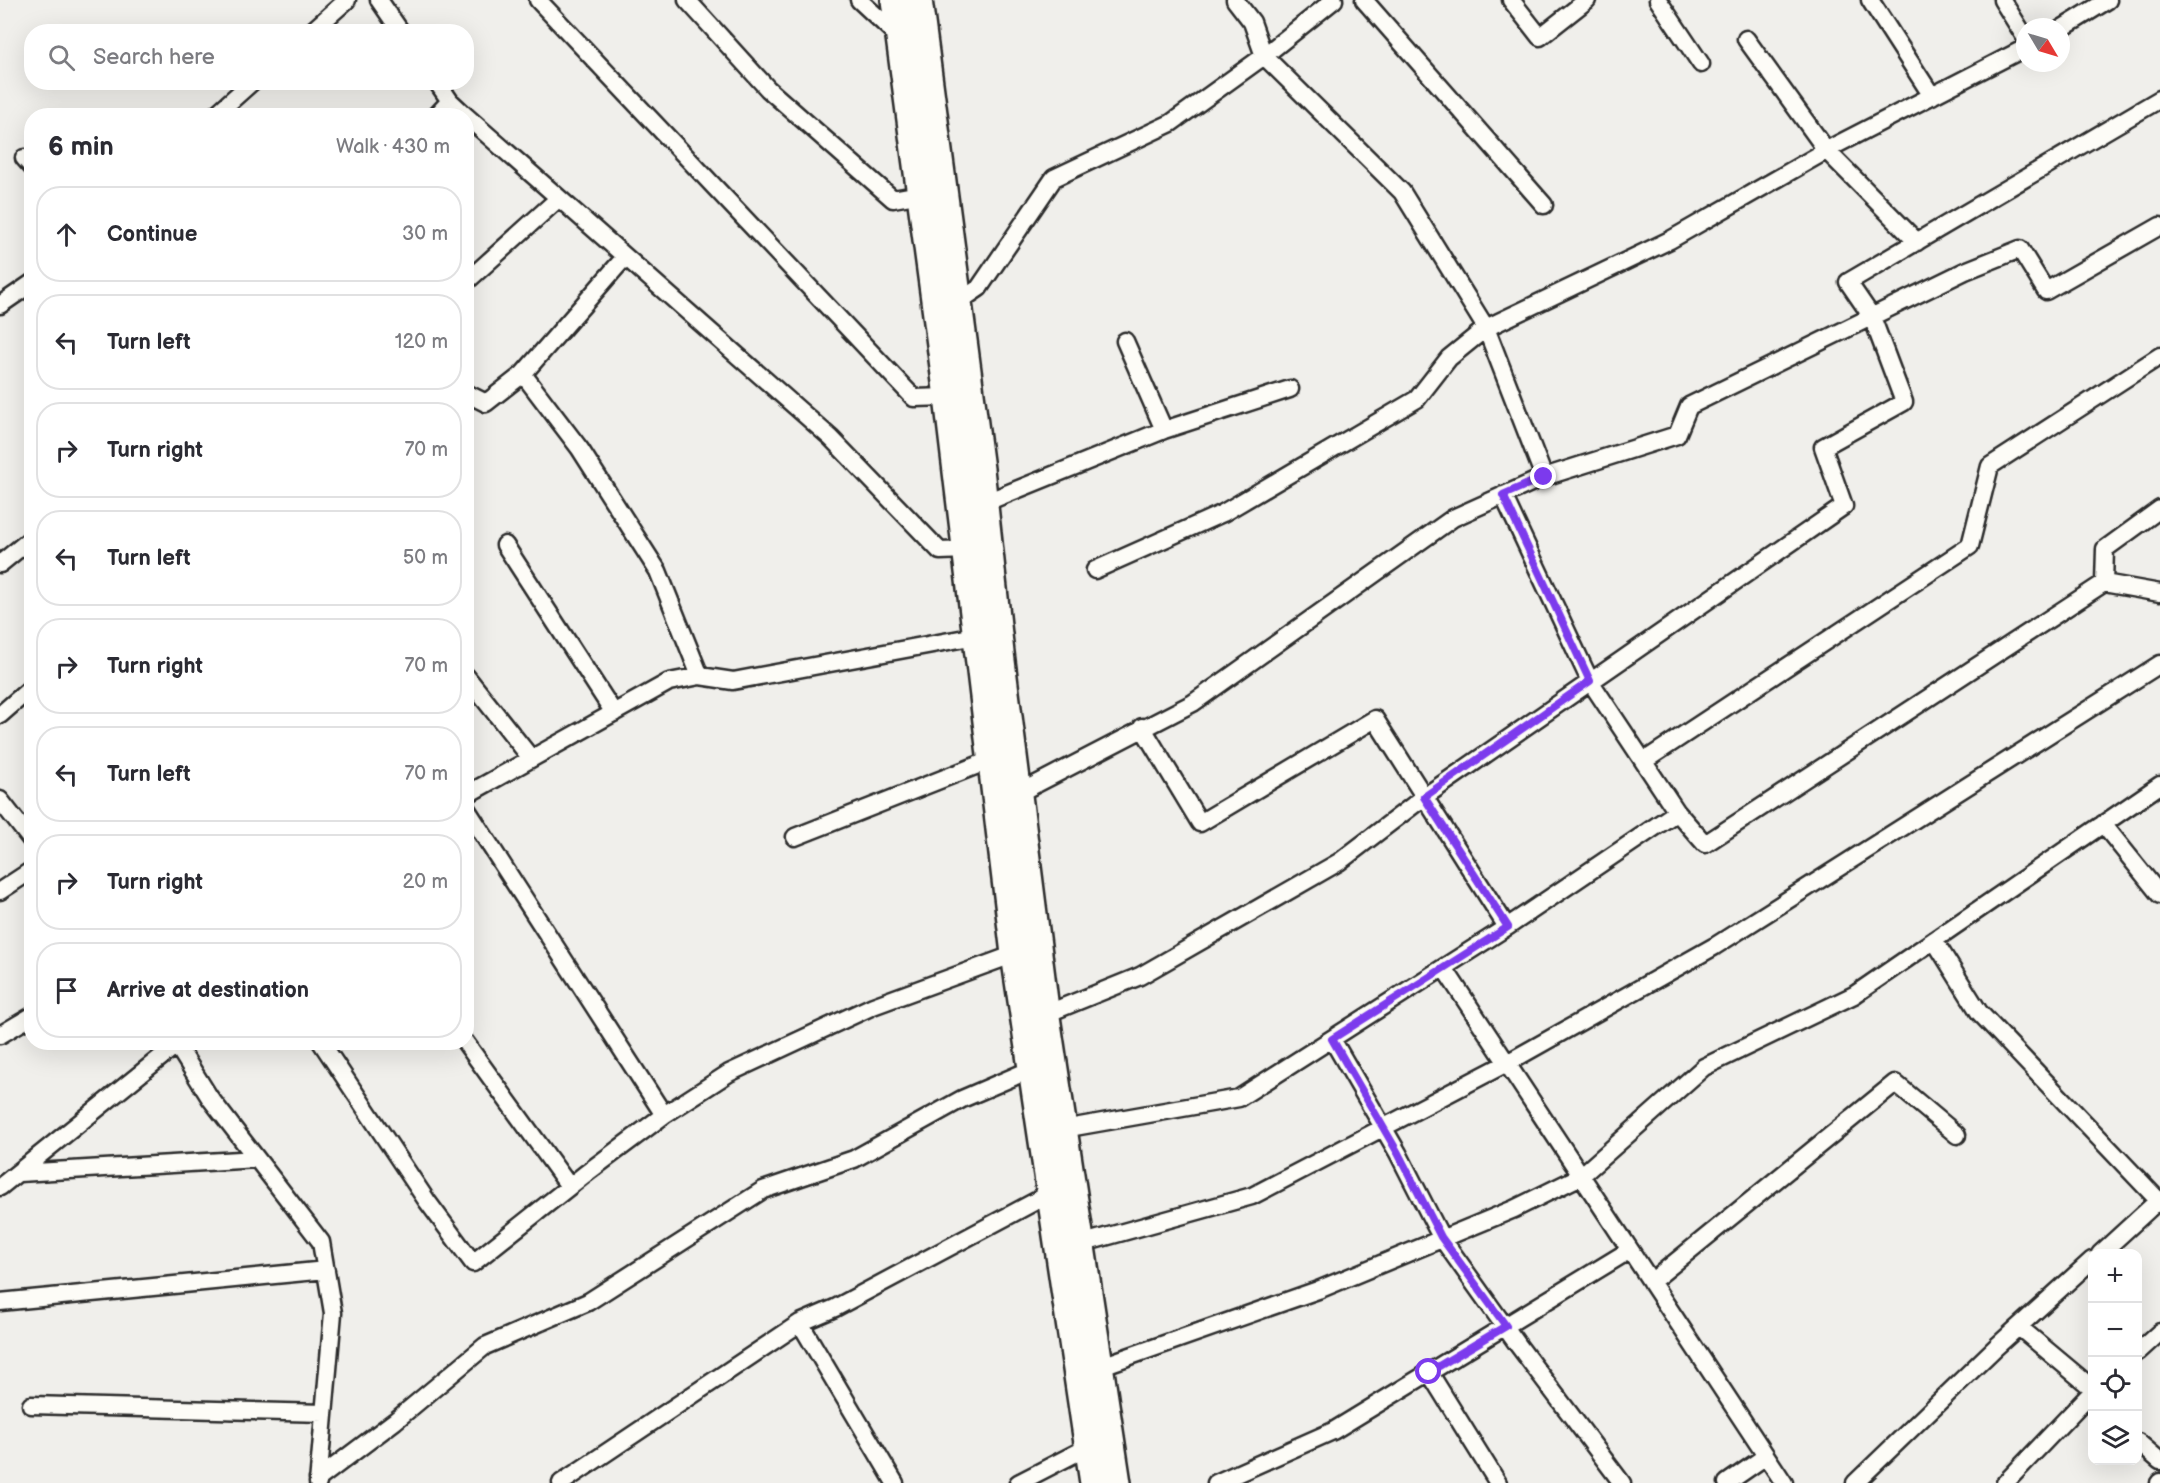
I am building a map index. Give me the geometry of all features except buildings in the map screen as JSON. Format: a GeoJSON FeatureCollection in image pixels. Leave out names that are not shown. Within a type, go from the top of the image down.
{"type":"FeatureCollection","features":[{"type":"Feature","properties":{"kind":"highway"},"geometry":{"type":"LineString","coordinates":[[895,0],[900,38],[931,191],[957,303],[966,550],[987,634],[1019,793],[1046,1014],[1053,1131],[1051,1193],[1088,1369],[1099,1444],[1094,1483]]}},
{"type":"Feature","properties":{"kind":"highway"},"geometry":{"type":"LineString","coordinates":[[918,0],[931,191],[959,395],[984,503],[993,759],[1015,954],[1032,1069],[1053,1131],[1080,1244],[1088,1369]]}},
{"type":"Feature","properties":{"kind":"highway"},"geometry":{"type":"LineString","coordinates":[[1099,1444],[1117,1483]]}},
{"type":"Feature","properties":{"kind":"street"},"geometry":{"type":"LineString","coordinates":[[319,24],[347,0]]}},
{"type":"Feature","properties":{"kind":"street"},"geometry":{"type":"LineString","coordinates":[[379,0],[396,24]]}},
{"type":"Feature","properties":{"kind":"street"},"geometry":{"type":"LineString","coordinates":[[538,0],[914,398],[959,395]]}},
{"type":"Feature","properties":{"kind":"street"},"geometry":{"type":"LineString","coordinates":[[687,0],[768,88],[893,199],[931,191]]}},
{"type":"Feature","properties":{"kind":"street"},"geometry":{"type":"LineString","coordinates":[[859,0],[900,38]]}},
{"type":"Feature","properties":{"kind":"street"},"geometry":{"type":"LineString","coordinates":[[1235,0],[1252,22],[1264,56],[1402,192],[1486,328],[1544,477]]}},
{"type":"Feature","properties":{"kind":"street"},"geometry":{"type":"LineString","coordinates":[[957,303],[979,288],[1054,178],[1171,123],[1264,56],[1334,0]]}},
{"type":"Feature","properties":{"kind":"street"},"geometry":{"type":"LineString","coordinates":[[1364,0],[1544,205]]}},
{"type":"Feature","properties":{"kind":"street"},"geometry":{"type":"LineString","coordinates":[[1511,0],[1540,37],[1587,0]]}},
{"type":"Feature","properties":{"kind":"street"},"geometry":{"type":"LineString","coordinates":[[1658,0],[1701,64]]}},
{"type":"Feature","properties":{"kind":"street"},"geometry":{"type":"LineString","coordinates":[[1870,0],[1932,96]]}},
{"type":"Feature","properties":{"kind":"street"},"geometry":{"type":"LineString","coordinates":[[2002,0],[2016,23]]}},
{"type":"Feature","properties":{"kind":"street"},"geometry":{"type":"LineString","coordinates":[[2070,23],[2108,0]]}},
{"type":"Feature","properties":{"kind":"street"},"geometry":{"type":"LineString","coordinates":[[1746,39],[1827,151],[1917,242]]}},
{"type":"Feature","properties":{"kind":"street"},"geometry":{"type":"LineString","coordinates":[[1095,570],[1223,513],[1417,399],[1449,358],[1486,328],[1670,240],[1827,151],[2016,53]]}},
{"type":"Feature","properties":{"kind":"street"},"geometry":{"type":"LineString","coordinates":[[223,108],[243,90]]}},
{"type":"Feature","properties":{"kind":"street"},"geometry":{"type":"LineString","coordinates":[[442,90],[457,108]]}},
{"type":"Feature","properties":{"kind":"street"},"geometry":{"type":"LineString","coordinates":[[1046,1014],[1140,976],[1339,862],[1424,797],[1844,506],[1823,447],[1904,402],[1872,317],[1848,282],[2160,99]]}},
{"type":"Feature","properties":{"kind":"street"},"geometry":{"type":"LineString","coordinates":[[443,108],[450,101]]}},
{"type":"Feature","properties":{"kind":"street"},"geometry":{"type":"LineString","coordinates":[[474,123],[831,438],[940,551],[966,550]]}},
{"type":"Feature","properties":{"kind":"street"},"geometry":{"type":"LineString","coordinates":[[474,275],[559,198]]}},
{"type":"Feature","properties":{"kind":"street"},"geometry":{"type":"LineString","coordinates":[[1019,793],[1142,727],[1193,703],[1453,518],[1544,477],[1677,435],[1689,406],[1965,271],[2020,249],[2046,291],[2160,226]]}},
{"type":"Feature","properties":{"kind":"street"},"geometry":{"type":"LineString","coordinates":[[474,397],[486,403],[523,375],[625,257]]}},
{"type":"Feature","properties":{"kind":"street"},"geometry":{"type":"LineString","coordinates":[[0,305],[24,288]]}},
{"type":"Feature","properties":{"kind":"street"},"geometry":{"type":"LineString","coordinates":[[1125,340],[1164,430]]}},
{"type":"Feature","properties":{"kind":"street"},"geometry":{"type":"LineString","coordinates":[[1644,761],[1970,546],[1990,466],[2160,356]]}},
{"type":"Feature","properties":{"kind":"street"},"geometry":{"type":"LineString","coordinates":[[523,375],[580,449],[658,571],[700,676]]}},
{"type":"Feature","properties":{"kind":"street"},"geometry":{"type":"LineString","coordinates":[[984,503],[1164,430],[1290,389]]}},
{"type":"Feature","properties":{"kind":"street"},"geometry":{"type":"LineString","coordinates":[[1503,495],[1590,681],[1677,812],[1705,844],[2104,583],[2160,593]]}},
{"type":"Feature","properties":{"kind":"street"},"geometry":{"type":"LineString","coordinates":[[2104,583],[2106,549],[2160,509]]}},
{"type":"Feature","properties":{"kind":"street"},"geometry":{"type":"LineString","coordinates":[[0,564],[24,544]]}},
{"type":"Feature","properties":{"kind":"street"},"geometry":{"type":"LineString","coordinates":[[505,546],[614,713]]}},
{"type":"Feature","properties":{"kind":"street"},"geometry":{"type":"LineString","coordinates":[[474,790],[669,682],[700,676],[733,681],[987,634]]}},
{"type":"Feature","properties":{"kind":"street"},"geometry":{"type":"LineString","coordinates":[[1080,1244],[1252,1196],[1507,1063],[1715,946],[2160,664]]}},
{"type":"Feature","properties":{"kind":"street"},"geometry":{"type":"LineString","coordinates":[[474,685],[530,758]]}},
{"type":"Feature","properties":{"kind":"street"},"geometry":{"type":"LineString","coordinates":[[0,715],[24,694]]}},
{"type":"Feature","properties":{"kind":"street"},"geometry":{"type":"LineString","coordinates":[[1142,727],[1200,823],[1375,719],[1508,927]]}},
{"type":"Feature","properties":{"kind":"street"},"geometry":{"type":"LineString","coordinates":[[795,837],[993,759]]}},
{"type":"Feature","properties":{"kind":"street"},"geometry":{"type":"LineString","coordinates":[[1088,1369],[1318,1290],[1441,1237],[1514,1209],[1581,1176],[1704,1067],[1854,995],[2160,785]]}},
{"type":"Feature","properties":{"kind":"street"},"geometry":{"type":"LineString","coordinates":[[0,800],[24,831]]}},
{"type":"Feature","properties":{"kind":"street"},"geometry":{"type":"LineString","coordinates":[[1053,1131],[1239,1098],[1508,927],[1677,812]]}},
{"type":"Feature","properties":{"kind":"street"},"geometry":{"type":"LineString","coordinates":[[474,820],[664,1115]]}},
{"type":"Feature","properties":{"kind":"street"},"geometry":{"type":"LineString","coordinates":[[2103,824],[2160,895]]}},
{"type":"Feature","properties":{"kind":"street"},"geometry":{"type":"LineString","coordinates":[[0,891],[24,875]]}},
{"type":"Feature","properties":{"kind":"street"},"geometry":{"type":"LineString","coordinates":[[1934,940],[1979,1011],[2159,1200],[2105,1249]]}},
{"type":"Feature","properties":{"kind":"street"},"geometry":{"type":"LineString","coordinates":[[326,1050],[428,1201],[473,1263],[569,1186],[664,1115],[729,1073],[873,1006],[1015,954]]}},
{"type":"Feature","properties":{"kind":"street"},"geometry":{"type":"LineString","coordinates":[[1444,968],[1784,1483]]}},
{"type":"Feature","properties":{"kind":"street"},"geometry":{"type":"LineString","coordinates":[[0,1035],[24,1021]]}},
{"type":"Feature","properties":{"kind":"street"},"geometry":{"type":"LineString","coordinates":[[1332,1039],[1441,1237],[1622,1483]]}},
{"type":"Feature","properties":{"kind":"street"},"geometry":{"type":"LineString","coordinates":[[0,1187],[169,1050]]}},
{"type":"Feature","properties":{"kind":"street"},"geometry":{"type":"LineString","coordinates":[[180,1050],[210,1098],[321,1242],[333,1312],[318,1481]]}},
{"type":"Feature","properties":{"kind":"street"},"geometry":{"type":"LineString","coordinates":[[471,1050],[569,1186]]}},
{"type":"Feature","properties":{"kind":"street"},"geometry":{"type":"LineString","coordinates":[[318,1481],[485,1346],[588,1302],[763,1190],[854,1159],[962,1099],[1032,1069]]}},
{"type":"Feature","properties":{"kind":"street"},"geometry":{"type":"LineString","coordinates":[[1651,1282],[1895,1083],[1957,1135]]}},
{"type":"Feature","properties":{"kind":"street"},"geometry":{"type":"LineString","coordinates":[[19,1173],[257,1159]]}},
{"type":"Feature","properties":{"kind":"street"},"geometry":{"type":"LineString","coordinates":[[561,1483],[800,1323],[835,1308],[1051,1193]]}},
{"type":"Feature","properties":{"kind":"street"},"geometry":{"type":"LineString","coordinates":[[1216,1483],[1333,1431],[1630,1250]]}},
{"type":"Feature","properties":{"kind":"street"},"geometry":{"type":"LineString","coordinates":[[1855,1483],[2088,1264]]}},
{"type":"Feature","properties":{"kind":"street"},"geometry":{"type":"LineString","coordinates":[[0,1302],[326,1270]]}},
{"type":"Feature","properties":{"kind":"street"},"geometry":{"type":"LineString","coordinates":[[800,1323],[895,1483]]}},
{"type":"Feature","properties":{"kind":"street"},"geometry":{"type":"LineString","coordinates":[[2019,1327],[2088,1393]]}},
{"type":"Feature","properties":{"kind":"street"},"geometry":{"type":"LineString","coordinates":[[2142,1348],[2160,1332]]}},
{"type":"Feature","properties":{"kind":"street"},"geometry":{"type":"LineString","coordinates":[[1429,1372],[1498,1483]]}},
{"type":"Feature","properties":{"kind":"street"},"geometry":{"type":"LineString","coordinates":[[2005,1483],[2088,1399]]}},
{"type":"Feature","properties":{"kind":"street"},"geometry":{"type":"LineString","coordinates":[[31,1405],[324,1413]]}},
{"type":"Feature","properties":{"kind":"street"},"geometry":{"type":"LineString","coordinates":[[1018,1483],[1099,1444]]}},
{"type":"Feature","properties":{"kind":"street"},"geometry":{"type":"LineString","coordinates":[[2142,1445],[2160,1461]]}},
{"type":"Feature","properties":{"kind":"street"},"geometry":{"type":"LineString","coordinates":[[1727,1483],[1766,1456]]}},
{"type":"Feature","properties":{"kind":"route"},"geometry":{"type":"LineString","coordinates":[[1429,1372],[1506,1326],[1441,1237],[1398,1153],[1332,1039],[1508,927],[1424,797],[1590,681],[1503,495],[1544,477]]}}]}
